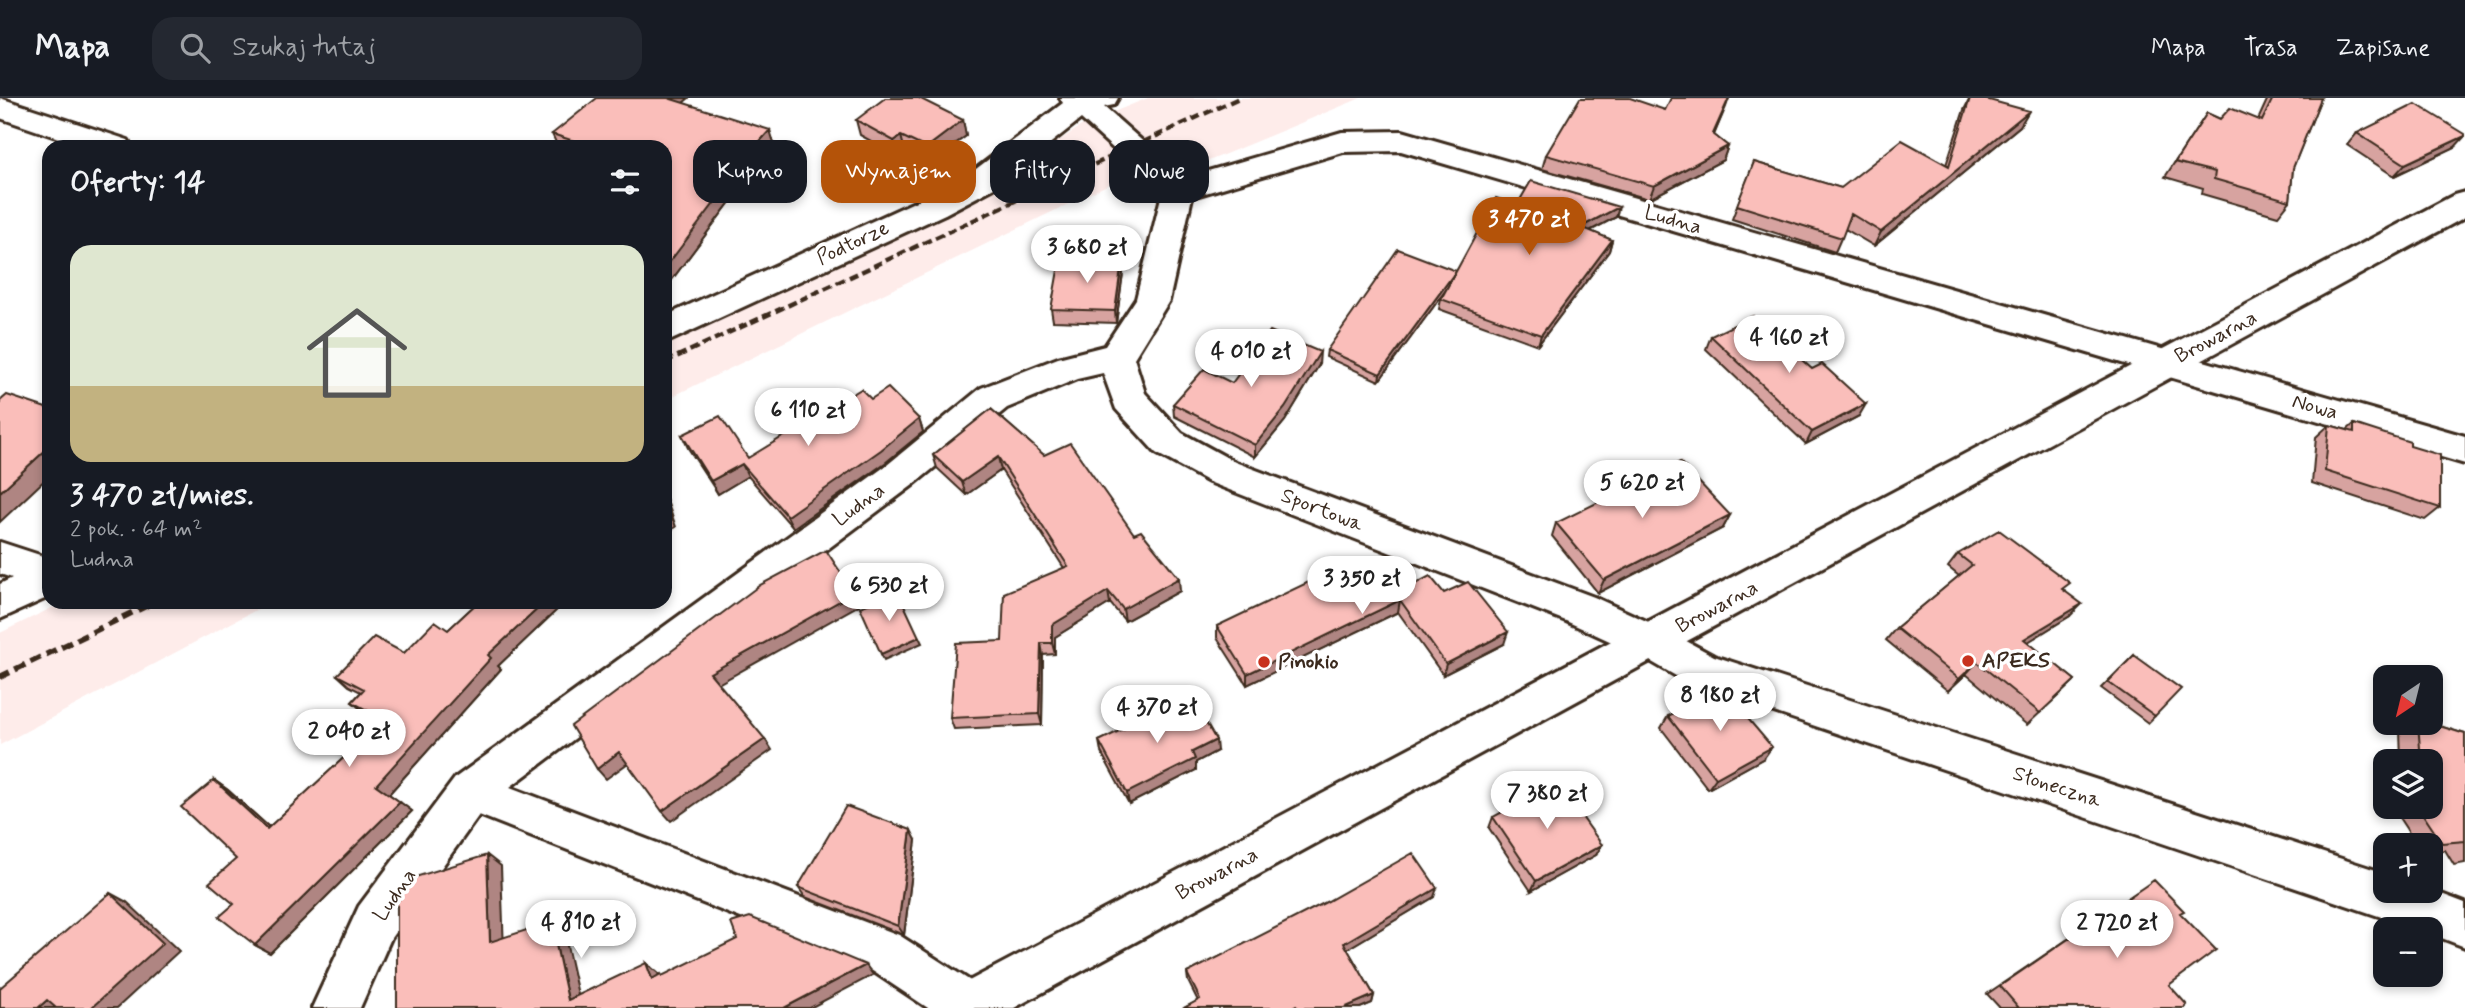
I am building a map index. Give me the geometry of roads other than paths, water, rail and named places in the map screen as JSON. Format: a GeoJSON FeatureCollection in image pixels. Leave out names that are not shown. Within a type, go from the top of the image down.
{"type":"FeatureCollection","features":[{"type":"Feature","properties":{"kind":"street"},"geometry":{"type":"LineString","coordinates":[[1086,100],[1127,140]]}},
{"type":"Feature","properties":{"kind":"street","name":"Podtorze"},"geometry":{"type":"LineString","coordinates":[[672,327],[934,206],[983,180],[1086,100]]}},
{"type":"Feature","properties":{"kind":"street"},"geometry":{"type":"LineString","coordinates":[[0,107],[97,140]]}},
{"type":"Feature","properties":{"kind":"street","name":"Ludna"},"geometry":{"type":"LineString","coordinates":[[1209,181],[1342,142],[1402,141],[2165,364]]}},
{"type":"Feature","properties":{"kind":"street"},"geometry":{"type":"LineString","coordinates":[[1116,357],[1152,301],[1175,203]]}},
{"type":"Feature","properties":{"kind":"street","name":"Browarna"},"geometry":{"type":"LineString","coordinates":[[968,1008],[2465,203]]}},
{"type":"Feature","properties":{"kind":"street","name":"Ludna"},"geometry":{"type":"LineString","coordinates":[[336,1008],[375,922],[470,792],[900,475],[995,398],[1070,367],[1116,357]]}},
{"type":"Feature","properties":{"kind":"street","name":"Sportowa"},"geometry":{"type":"LineString","coordinates":[[1116,357],[1129,399],[1169,443],[1222,472],[1580,610],[1652,642]]}},
{"type":"Feature","properties":{"kind":"street","name":"Nowa"},"geometry":{"type":"LineString","coordinates":[[2165,364],[2465,450]]}},
{"type":"Feature","properties":{"kind":"street"},"geometry":{"type":"LineString","coordinates":[[0,558],[42,573]]}},
{"type":"Feature","properties":{"kind":"street"},"geometry":{"type":"LineString","coordinates":[[0,602],[42,580]]}},
{"type":"Feature","properties":{"kind":"street","name":"Słoneczna"},"geometry":{"type":"LineString","coordinates":[[1652,642],[1702,670],[2375,892],[2465,925]]}},
{"type":"Feature","properties":{"kind":"street"},"geometry":{"type":"LineString","coordinates":[[470,792],[883,951],[968,1008]]}},
{"type":"Feature","properties":{"kind":"railway"},"geometry":{"type":"LineString","coordinates":[[672,359],[1239,98]]}},
{"type":"Feature","properties":{"kind":"railway"},"geometry":{"type":"LineString","coordinates":[[0,677],[140,609]]}},
{"type":"Feature","properties":{"kind":"place","name":"APEKS"},"geometry":{"type":"Point","coordinates":[1968,661]}},
{"type":"Feature","properties":{"kind":"place","name":"Pinokio"},"geometry":{"type":"Point","coordinates":[1264,662]}}]}
